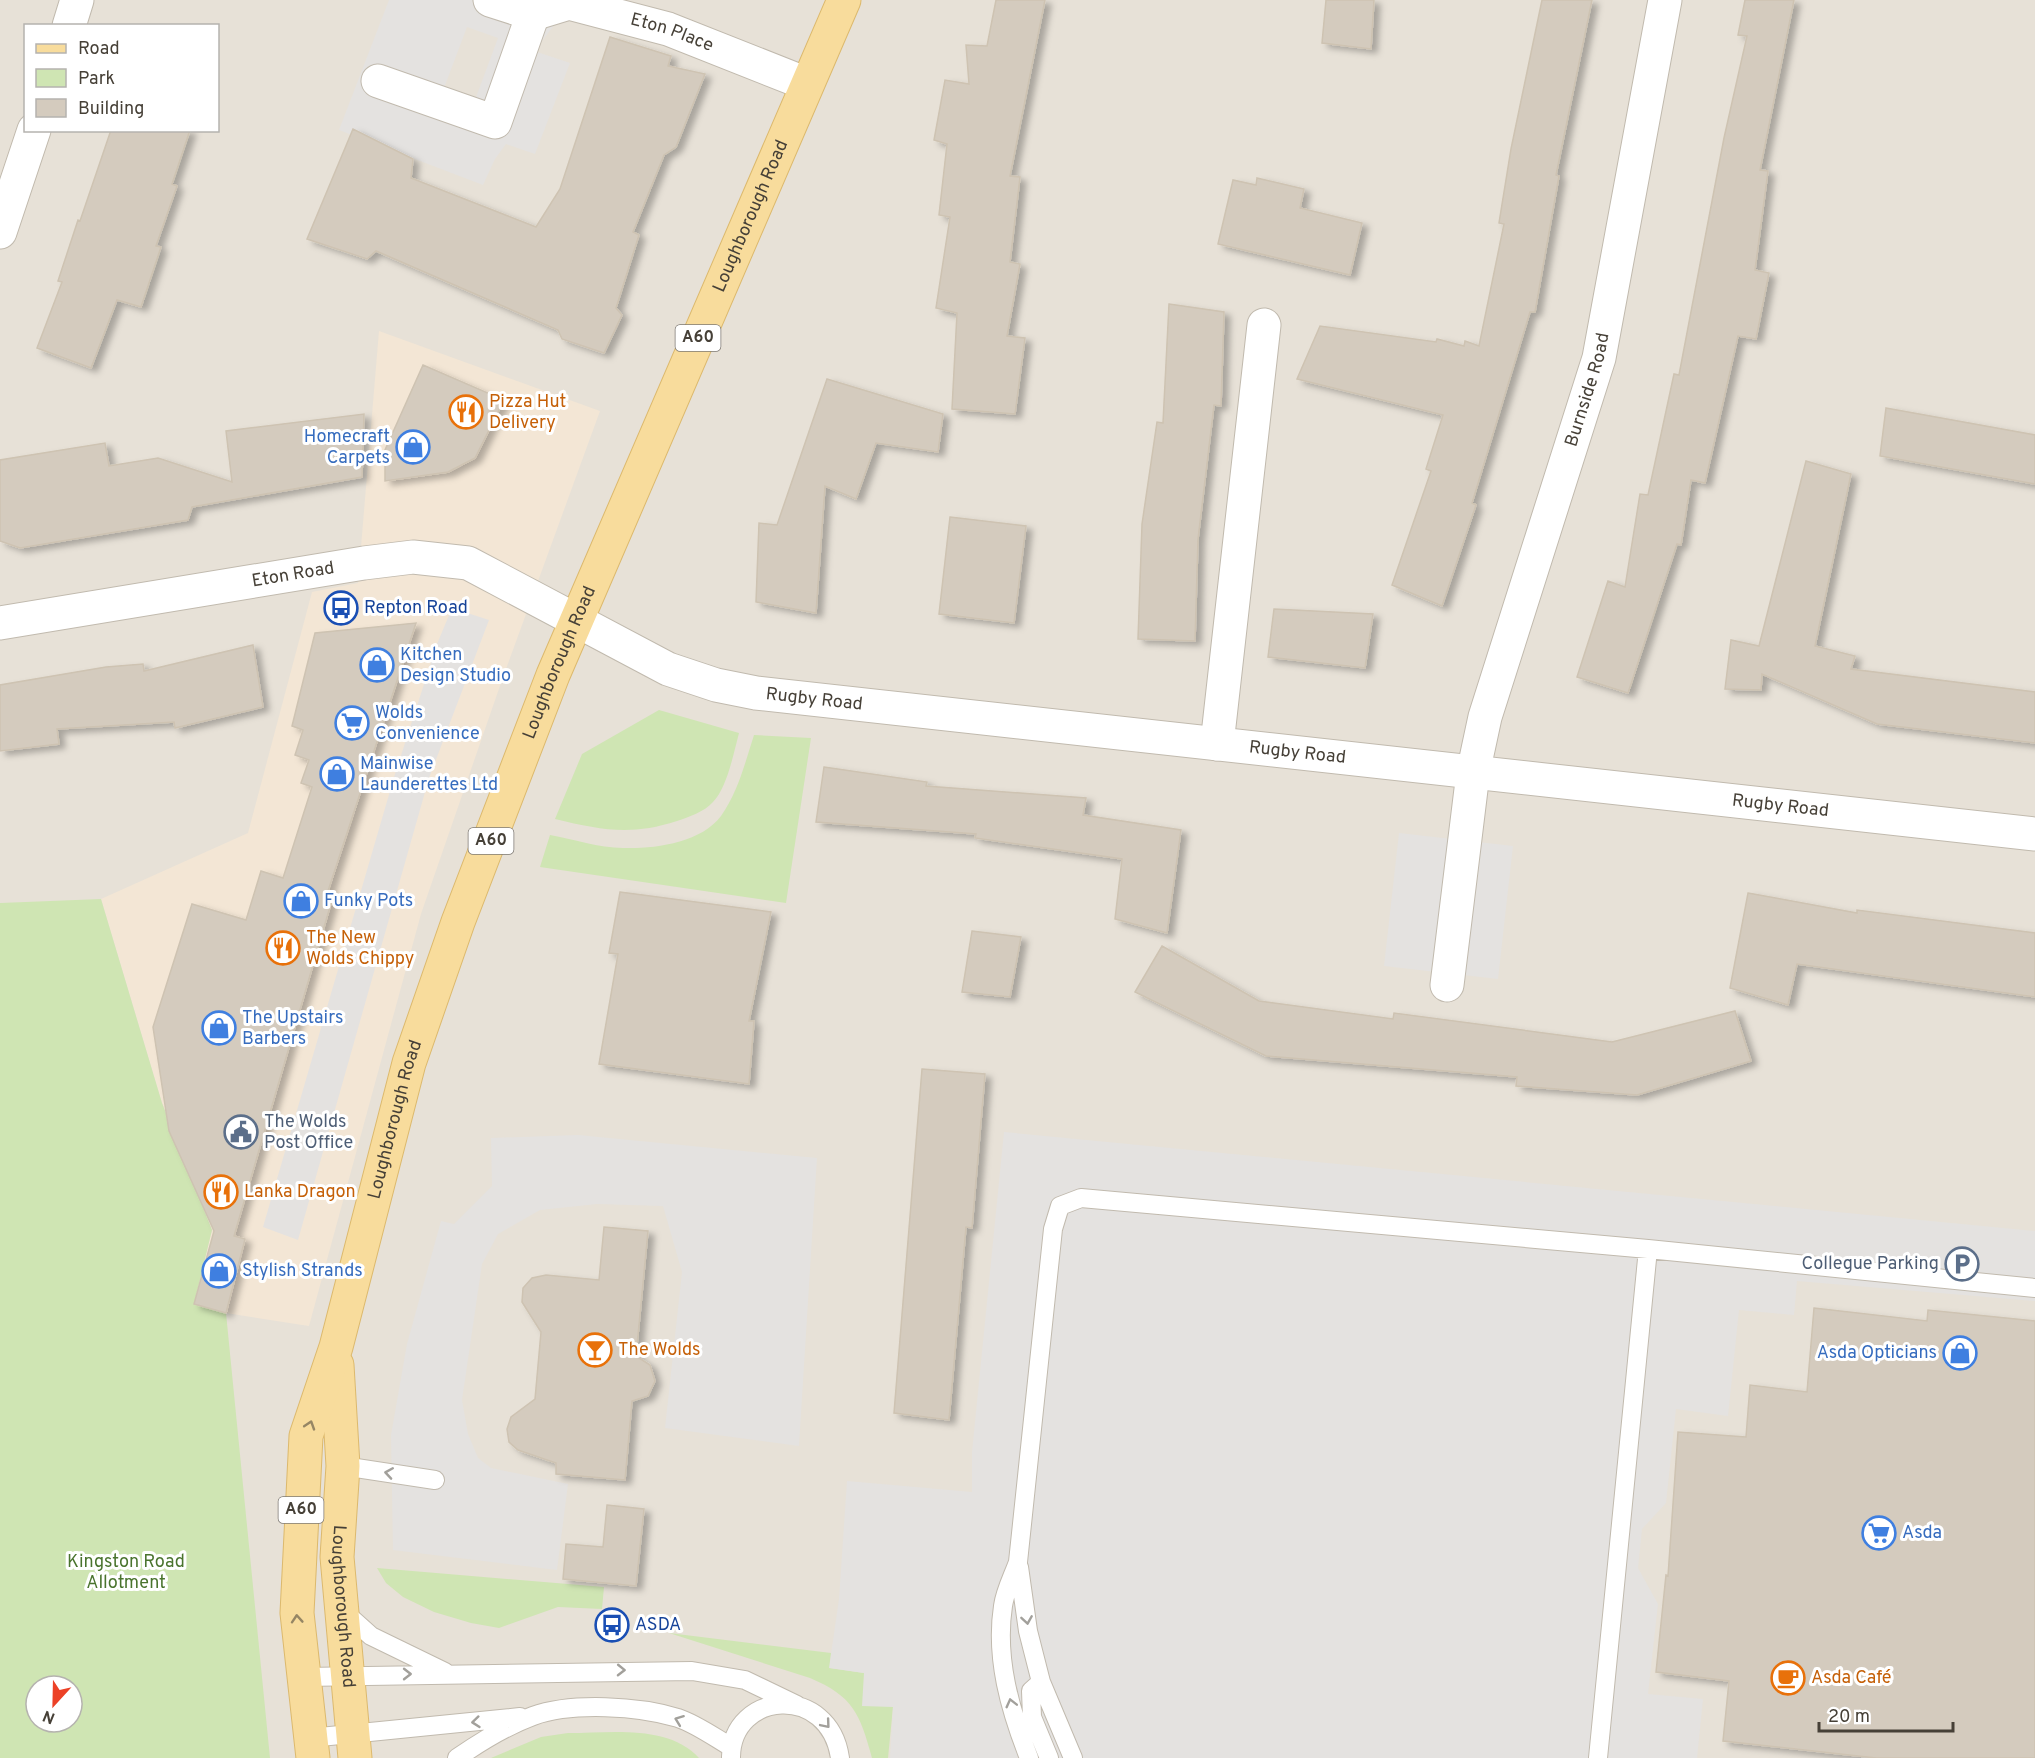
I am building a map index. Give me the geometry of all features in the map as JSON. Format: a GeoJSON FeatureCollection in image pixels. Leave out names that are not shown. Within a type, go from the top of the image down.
{"type":"FeatureCollection","features":[{"type":"Feature","properties":{"kind":"main road","name":"Loughborough Road"},"geometry":{"type":"LineString","coordinates":[[312,1748],[297,1613],[306,1436],[336,1347],[409,1063],[458,922],[576,620],[844,0]]}},
{"type":"Feature","properties":{"kind":"main road","name":"Loughborough Road"},"geometry":{"type":"LineString","coordinates":[[336,1347],[343,1466],[337,1557],[354,1746]]}},
{"type":"Feature","properties":{"kind":"street"},"geometry":{"type":"LineString","coordinates":[[70,24],[78,0]]}},
{"type":"Feature","properties":{"kind":"street"},"geometry":{"type":"LineString","coordinates":[[378,81],[495,122],[533,14],[490,0]]}},
{"type":"Feature","properties":{"kind":"street","name":"Burnside Road"},"geometry":{"type":"LineString","coordinates":[[1447,985],[1473,772],[1485,717],[1599,358],[1665,0]]}},
{"type":"Feature","properties":{"kind":"street","name":"Eton Place"},"geometry":{"type":"LineString","coordinates":[[533,14],[569,3],[668,29],[807,84]]}},
{"type":"Feature","properties":{"kind":"street"},"geometry":{"type":"LineString","coordinates":[[0,232],[33,132]]}},
{"type":"Feature","properties":{"kind":"street"},"geometry":{"type":"LineString","coordinates":[[1217,744],[1264,325]]}},
{"type":"Feature","properties":{"kind":"street","name":"Eton Road"},"geometry":{"type":"LineString","coordinates":[[0,623],[413,557],[468,563],[576,620]]}},
{"type":"Feature","properties":{"kind":"street","name":"Rugby Road"},"geometry":{"type":"LineString","coordinates":[[576,620],[668,669],[716,685],[756,693],[2035,834]]}},
{"type":"Feature","properties":{"kind":"lane"},"geometry":{"type":"LineString","coordinates":[[1029,1758],[1017,1728],[1001,1663],[1003,1605],[1018,1562],[1053,1229],[1060,1206],[1081,1198],[1648,1249],[2035,1287]]}},
{"type":"Feature","properties":{"kind":"lane"},"geometry":{"type":"LineString","coordinates":[[1598,1758],[1648,1249]]}},
{"type":"Feature","properties":{"kind":"lane"},"geometry":{"type":"LineString","coordinates":[[343,1466],[435,1480]]}},
{"type":"Feature","properties":{"kind":"lane"},"geometry":{"type":"LineString","coordinates":[[1018,1562],[1028,1631],[1041,1682],[1074,1758]]}},
{"type":"Feature","properties":{"kind":"lane"},"geometry":{"type":"LineString","coordinates":[[342,1610],[371,1636],[448,1674]]}},
{"type":"Feature","properties":{"kind":"lane"},"geometry":{"type":"LineString","coordinates":[[304,1677],[692,1671],[745,1680],[814,1712],[829,1725],[837,1742],[840,1758]]}},
{"type":"Feature","properties":{"kind":"lane"},"geometry":{"type":"LineString","coordinates":[[1041,1682],[1031,1691],[1032,1718],[1049,1758]]}},
{"type":"Feature","properties":{"kind":"lane"},"geometry":{"type":"LineString","coordinates":[[312,1748],[354,1746],[572,1710],[614,1708],[647,1711],[680,1719],[731,1752],[740,1727],[755,1712],[776,1704],[797,1705]]}},
{"type":"Feature","properties":{"kind":"lane"},"geometry":{"type":"LineString","coordinates":[[457,1758],[481,1741],[534,1716]]}},
{"type":"Feature","properties":{"kind":"shaded area"},"geometry":{"type":"Polygon","coordinates":[[[0,0],[2035,0],[2035,1758],[0,1758],[0,0]]]}},
{"type":"Feature","properties":{"kind":"shaded area"},"geometry":{"type":"Polygon","coordinates":[[[389,0],[574,0],[534,51],[570,63],[535,154],[506,144],[495,159],[483,185],[339,130],[389,0]],[[467,27],[444,88],[475,100],[498,38],[467,27]]]}},
{"type":"Feature","properties":{"kind":"shaded area"},"geometry":{"type":"Polygon","coordinates":[[[379,331],[600,411],[502,680],[421,914],[309,1326],[226,1313],[194,1304],[212,1230],[162,1103],[101,899],[248,833],[312,592],[358,583],[379,331]]]}},
{"type":"Feature","properties":{"kind":"shaded area"},"geometry":{"type":"Polygon","coordinates":[[[452,608],[489,620],[429,778],[298,1240],[263,1227],[395,774],[437,644],[452,608]]]}},
{"type":"Feature","properties":{"kind":"shaded area"},"geometry":{"type":"Polygon","coordinates":[[[1399,833],[1513,846],[1498,979],[1384,966],[1399,833]]]}},
{"type":"Feature","properties":{"kind":"shaded area"},"geometry":{"type":"Polygon","coordinates":[[[1004,1132],[2035,1231],[2035,1301],[1797,1281],[1794,1315],[1739,1310],[1728,1416],[1676,1409],[1666,1503],[1642,1529],[1638,1568],[1658,1604],[1648,1694],[1703,1699],[1697,1758],[890,1758],[893,1707],[862,1706],[864,1673],[829,1668],[839,1599],[847,1481],[972,1492],[972,1452],[1004,1132]]]}},
{"type":"Feature","properties":{"kind":"shaded area","name":"The Wolds"},"geometry":{"type":"Polygon","coordinates":[[[578,1135],[817,1158],[799,1446],[665,1428],[682,1272],[663,1206],[597,1204],[540,1210],[498,1234],[482,1264],[462,1400],[468,1434],[478,1458],[491,1468],[568,1484],[557,1570],[393,1550],[391,1435],[407,1344],[441,1221],[454,1224],[492,1186],[491,1138],[578,1135]]]}},
{"type":"Feature","properties":{"kind":"green space"},"geometry":{"type":"Polygon","coordinates":[[[659,710],[739,733],[726,779],[713,802],[691,816],[645,829],[616,830],[555,819],[582,754],[659,710]]]}},
{"type":"Feature","properties":{"kind":"green space"},"geometry":{"type":"Polygon","coordinates":[[[754,735],[811,738],[786,903],[540,867],[550,835],[605,847],[635,848],[676,843],[702,833],[721,816],[727,807],[754,735]]]}},
{"type":"Feature","properties":{"kind":"green space","name":"Kingston Road Allotment"},"geometry":{"type":"Polygon","coordinates":[[[101,899],[162,1103],[212,1230],[194,1304],[226,1313],[270,1758],[0,1758],[0,903],[101,899]]]}},
{"type":"Feature","properties":{"kind":"green space"},"geometry":{"type":"Polygon","coordinates":[[[377,1568],[604,1587],[602,1609],[558,1607],[499,1628],[471,1623],[434,1612],[403,1597],[386,1583],[377,1568]]]}},
{"type":"Feature","properties":{"kind":"green space"},"geometry":{"type":"Polygon","coordinates":[[[669,1633],[831,1653],[830,1668],[864,1673],[893,1707],[888,1758],[872,1758],[863,1729],[853,1708],[825,1685],[810,1678],[669,1633]]]}},
{"type":"Feature","properties":{"kind":"green space"},"geometry":{"type":"Polygon","coordinates":[[[620,1732],[655,1735],[686,1747],[699,1758],[491,1758],[541,1737],[568,1733],[620,1732]]]}},
{"type":"Feature","properties":{"kind":"building"},"geometry":{"type":"Polygon","coordinates":[[[996,0],[1045,0],[1010,176],[1020,177],[1010,262],[1020,264],[1007,336],[1025,338],[1015,414],[952,409],[957,313],[936,308],[950,217],[939,215],[947,144],[934,140],[945,80],[969,84],[966,45],[987,46],[996,0]]]}},
{"type":"Feature","properties":{"kind":"building"},"geometry":{"type":"Polygon","coordinates":[[[1326,0],[1374,0],[1371,49],[1322,43],[1326,0]]]}},
{"type":"Feature","properties":{"kind":"building"},"geometry":{"type":"Polygon","coordinates":[[[1542,0],[1592,0],[1556,175],[1559,176],[1535,312],[1530,312],[1472,503],[1476,505],[1442,606],[1392,585],[1431,471],[1426,469],[1443,415],[1297,379],[1320,326],[1436,342],[1437,339],[1464,346],[1465,341],[1479,346],[1504,224],[1499,223],[1511,149],[1542,0]]]}},
{"type":"Feature","properties":{"kind":"building"},"geometry":{"type":"Polygon","coordinates":[[[1745,0],[1794,0],[1760,170],[1768,171],[1755,270],[1769,273],[1756,339],[1738,336],[1705,483],[1691,480],[1681,545],[1677,544],[1628,693],[1577,677],[1608,581],[1625,587],[1640,494],[1648,495],[1674,374],[1679,375],[1724,138],[1747,36],[1738,35],[1745,0]]]}},
{"type":"Feature","properties":{"kind":"building"},"geometry":{"type":"Polygon","coordinates":[[[610,37],[671,56],[668,66],[705,74],[676,147],[664,155],[633,232],[639,235],[616,308],[622,315],[604,353],[562,339],[558,330],[376,251],[367,259],[307,239],[353,129],[413,159],[411,178],[536,227],[560,189],[610,37]]]}},
{"type":"Feature","properties":{"kind":"building"},"geometry":{"type":"Polygon","coordinates":[[[110,132],[189,132],[172,184],[177,186],[156,246],[161,247],[141,307],[117,300],[91,368],[37,348],[62,282],[58,281],[78,220],[80,221],[110,132]]]}},
{"type":"Feature","properties":{"kind":"building"},"geometry":{"type":"Polygon","coordinates":[[[1257,178],[1304,189],[1300,208],[1362,223],[1350,275],[1218,244],[1233,180],[1256,185],[1257,178]]]}},
{"type":"Feature","properties":{"kind":"building"},"geometry":{"type":"Polygon","coordinates":[[[1169,304],[1224,312],[1221,406],[1214,405],[1198,539],[1195,641],[1138,639],[1142,524],[1157,422],[1163,423],[1169,304]]]}},
{"type":"Feature","properties":{"kind":"building"},"geometry":{"type":"Polygon","coordinates":[[[423,365],[504,400],[475,458],[448,472],[385,481],[385,450],[423,365]]]}},
{"type":"Feature","properties":{"kind":"building"},"geometry":{"type":"Polygon","coordinates":[[[827,379],[943,414],[938,452],[876,443],[856,499],[825,486],[816,613],[756,602],[759,523],[777,525],[827,379]]]}},
{"type":"Feature","properties":{"kind":"building"},"geometry":{"type":"Polygon","coordinates":[[[1886,408],[2035,435],[2035,484],[1880,456],[1886,408]]]}},
{"type":"Feature","properties":{"kind":"building"},"geometry":{"type":"Polygon","coordinates":[[[364,414],[362,477],[192,507],[188,520],[20,548],[0,541],[0,460],[105,443],[109,466],[158,458],[232,482],[226,431],[364,414]]]}},
{"type":"Feature","properties":{"kind":"building"},"geometry":{"type":"Polygon","coordinates":[[[1806,461],[1851,474],[1815,646],[1855,656],[1851,669],[2035,692],[2035,743],[1877,724],[1762,674],[1761,690],[1725,689],[1731,640],[1759,646],[1806,461]]]}},
{"type":"Feature","properties":{"kind":"building"},"geometry":{"type":"Polygon","coordinates":[[[950,517],[1026,526],[1014,623],[939,614],[950,517]]]}},
{"type":"Feature","properties":{"kind":"building"},"geometry":{"type":"Polygon","coordinates":[[[1274,609],[1373,614],[1365,668],[1268,657],[1274,609]]]}},
{"type":"Feature","properties":{"kind":"building"},"geometry":{"type":"Polygon","coordinates":[[[416,623],[328,891],[334,893],[234,1236],[245,1239],[226,1313],[194,1304],[214,1231],[169,1131],[153,1027],[192,904],[246,920],[261,871],[283,878],[312,787],[301,783],[309,760],[295,755],[303,730],[292,726],[315,633],[416,623]]]}},
{"type":"Feature","properties":{"kind":"building"},"geometry":{"type":"Polygon","coordinates":[[[253,645],[263,707],[175,728],[174,722],[57,729],[59,744],[0,751],[0,685],[106,667],[143,664],[144,671],[253,645]]]}},
{"type":"Feature","properties":{"kind":"building"},"geometry":{"type":"Polygon","coordinates":[[[824,767],[927,782],[926,786],[1086,798],[1083,815],[1181,830],[1167,933],[1115,919],[1122,859],[975,838],[976,834],[816,822],[824,767]]]}},
{"type":"Feature","properties":{"kind":"building"},"geometry":{"type":"Polygon","coordinates":[[[620,892],[771,912],[749,1021],[754,1021],[749,1084],[599,1064],[618,954],[609,953],[620,892]]]}},
{"type":"Feature","properties":{"kind":"building"},"geometry":{"type":"Polygon","coordinates":[[[1748,893],[1857,913],[1857,910],[2035,933],[2035,997],[1797,964],[1788,1005],[1730,988],[1748,893]]]}},
{"type":"Feature","properties":{"kind":"building"},"geometry":{"type":"Polygon","coordinates":[[[972,931],[1021,937],[1010,997],[962,992],[972,931]]]}},
{"type":"Feature","properties":{"kind":"building"},"geometry":{"type":"Polygon","coordinates":[[[1162,946],[1259,1001],[1393,1019],[1394,1013],[1612,1042],[1735,1011],[1751,1061],[1637,1095],[1516,1086],[1517,1077],[1266,1056],[1135,992],[1162,946]]]}},
{"type":"Feature","properties":{"kind":"building"},"geometry":{"type":"Polygon","coordinates":[[[922,1069],[985,1074],[972,1228],[966,1227],[949,1420],[894,1413],[922,1069]]]}},
{"type":"Feature","properties":{"kind":"building","name":"The Wolds"},"geometry":{"type":"Polygon","coordinates":[[[604,1227],[648,1231],[636,1356],[650,1365],[655,1381],[648,1396],[632,1401],[625,1480],[556,1474],[556,1463],[518,1450],[509,1442],[507,1429],[511,1417],[535,1399],[541,1332],[522,1302],[523,1288],[532,1278],[546,1275],[599,1280],[604,1227]]]}},
{"type":"Feature","properties":{"kind":"building","name":"Asda"},"geometry":{"type":"Polygon","coordinates":[[[1814,1308],[1927,1321],[1928,1310],[2035,1321],[2035,1758],[1876,1758],[1723,1741],[1729,1681],[1656,1672],[1666,1575],[1668,1576],[1678,1432],[1746,1437],[1750,1385],[1807,1392],[1814,1308]]]}},
{"type":"Feature","properties":{"kind":"building"},"geometry":{"type":"Polygon","coordinates":[[[607,1505],[644,1509],[636,1586],[563,1579],[566,1544],[603,1547],[607,1505]]]}},
{"type":"Feature","properties":{"kind":"place","name":"Pizza Hut Delivery"},"geometry":{"type":"Point","coordinates":[466,412]}},
{"type":"Feature","properties":{"kind":"place","name":"Homecraft Carpets"},"geometry":{"type":"Point","coordinates":[413,447]}},
{"type":"Feature","properties":{"kind":"place","name":"Repton Road"},"geometry":{"type":"Point","coordinates":[341,608]}},
{"type":"Feature","properties":{"kind":"place","name":"Kitchen Design Studio"},"geometry":{"type":"Point","coordinates":[377,665]}},
{"type":"Feature","properties":{"kind":"place","name":"Wolds Convenience"},"geometry":{"type":"Point","coordinates":[352,723]}},
{"type":"Feature","properties":{"kind":"place","name":"Mainwise Launderettes Ltd"},"geometry":{"type":"Point","coordinates":[337,774]}},
{"type":"Feature","properties":{"kind":"place","name":"Funky Pots"},"geometry":{"type":"Point","coordinates":[301,901]}},
{"type":"Feature","properties":{"kind":"place","name":"The New Wolds Chippy"},"geometry":{"type":"Point","coordinates":[283,948]}},
{"type":"Feature","properties":{"kind":"place","name":"The Upstairs Barbers"},"geometry":{"type":"Point","coordinates":[219,1028]}},
{"type":"Feature","properties":{"kind":"place","name":"The Wolds Post Office"},"geometry":{"type":"Point","coordinates":[241,1132]}},
{"type":"Feature","properties":{"kind":"place","name":"Lanka Dragon"},"geometry":{"type":"Point","coordinates":[221,1192]}},
{"type":"Feature","properties":{"kind":"place","name":"Collegue Parking"},"geometry":{"type":"Point","coordinates":[1962,1264]}},
{"type":"Feature","properties":{"kind":"place","name":"Stylish Strands"},"geometry":{"type":"Point","coordinates":[219,1271]}},
{"type":"Feature","properties":{"kind":"place","name":"The Wolds"},"geometry":{"type":"Point","coordinates":[595,1350]}},
{"type":"Feature","properties":{"kind":"place","name":"Asda Opticians"},"geometry":{"type":"Point","coordinates":[1960,1353]}},
{"type":"Feature","properties":{"kind":"place","name":"Asda"},"geometry":{"type":"Point","coordinates":[1879,1533]}},
{"type":"Feature","properties":{"kind":"place","name":"ASDA"},"geometry":{"type":"Point","coordinates":[612,1625]}},
{"type":"Feature","properties":{"kind":"place","name":"Asda Café"},"geometry":{"type":"Point","coordinates":[1788,1678]}}]}
